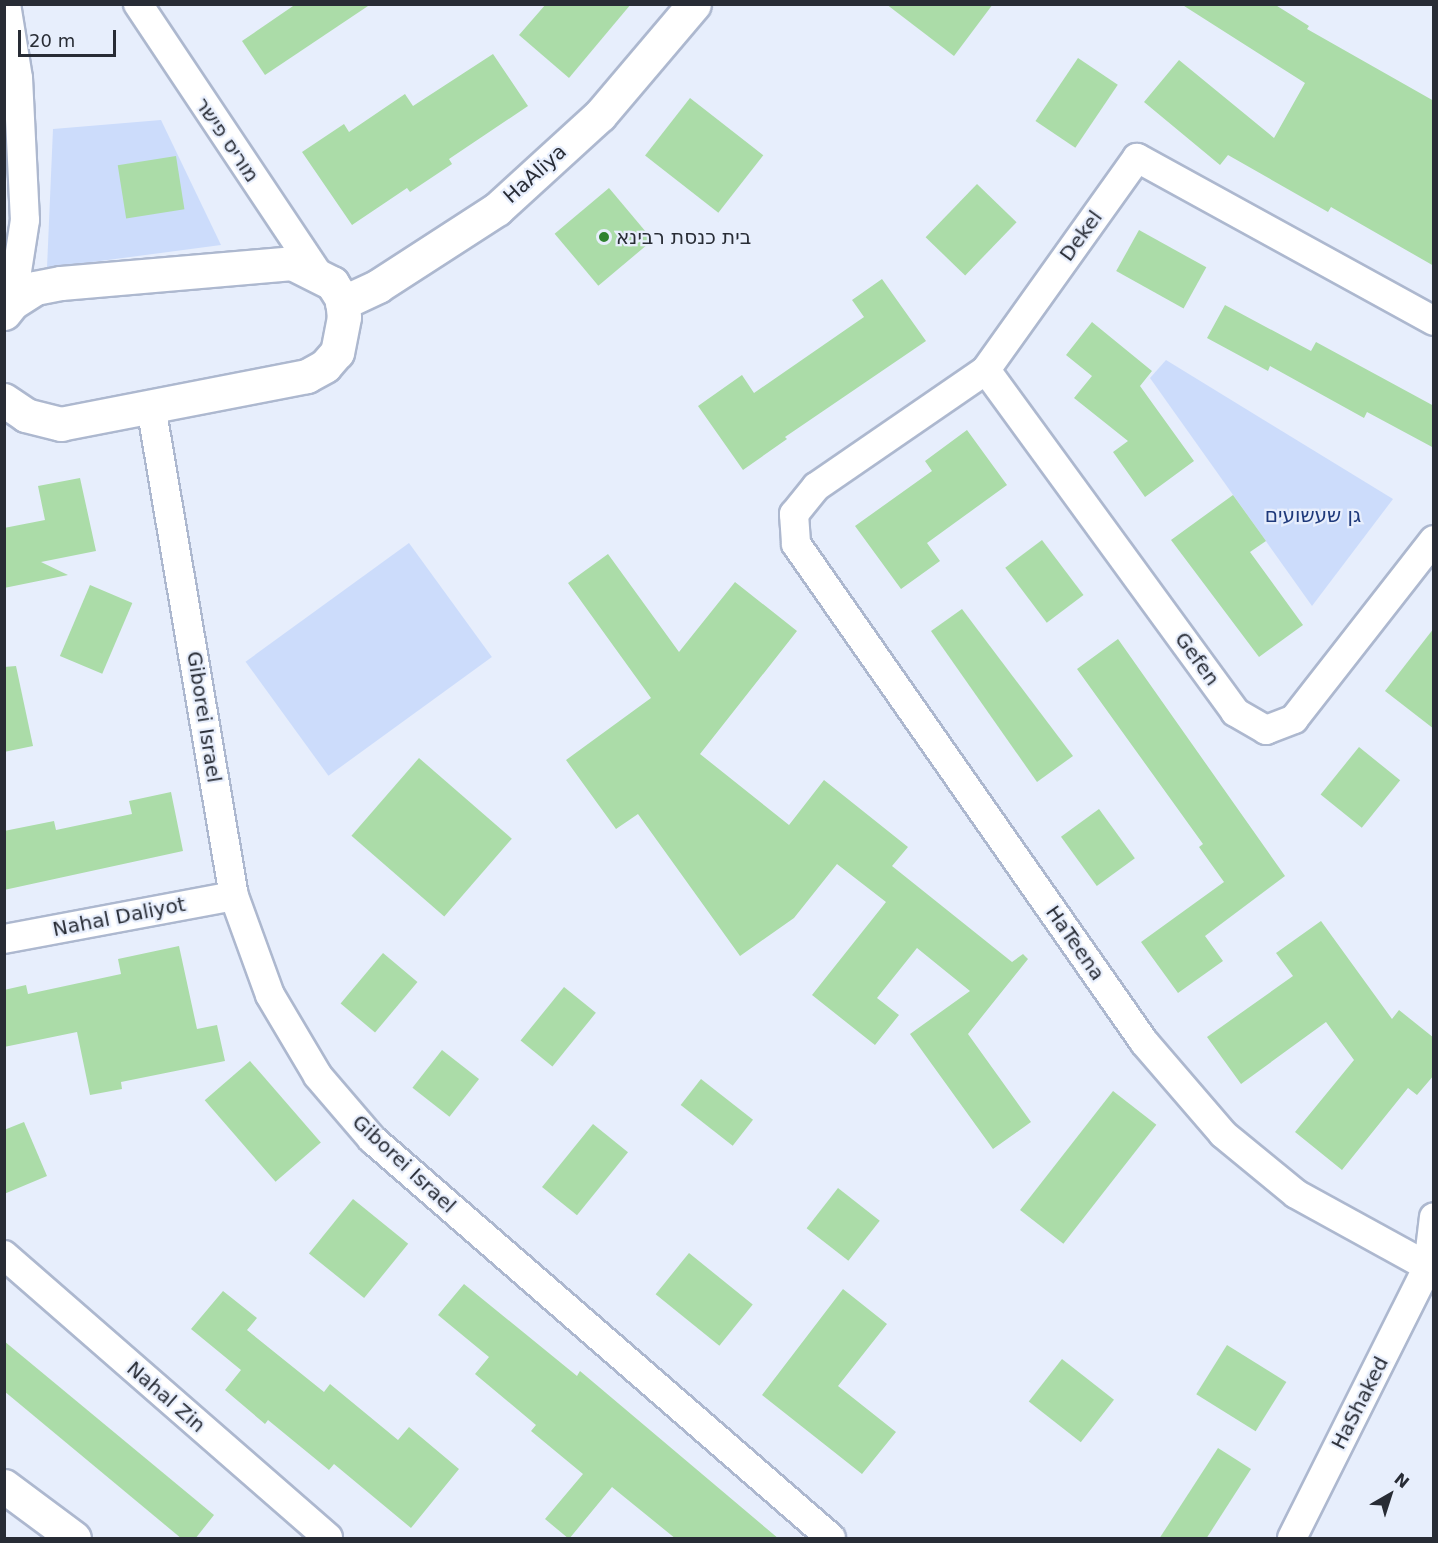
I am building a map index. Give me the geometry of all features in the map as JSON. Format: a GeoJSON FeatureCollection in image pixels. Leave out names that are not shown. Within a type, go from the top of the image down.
{"type":"FeatureCollection","features":[{"type":"Feature","properties":{"kind":"street"},"geometry":{"type":"LineString","coordinates":[[6,4],[18,78],[24,220],[8,308]]}},
{"type":"Feature","properties":{"kind":"street","name":"מוריס פישר"},"geometry":{"type":"LineString","coordinates":[[138,4],[318,274]]}},
{"type":"Feature","properties":{"kind":"street","name":"HaAliya"},"geometry":{"type":"LineString","coordinates":[[342,303],[378,286],[497,209],[600,115],[694,4]]}},
{"type":"Feature","properties":{"kind":"street","name":"Dekel"},"geometry":{"type":"LineString","coordinates":[[795,544],[794,514],[816,486],[986,370],[1137,158],[1434,321]]}},
{"type":"Feature","properties":{"kind":"street"},"geometry":{"type":"LineString","coordinates":[[4,400],[26,415],[61,424],[307,376],[325,366],[337,352],[343,334],[342,303],[332,283],[292,263],[61,283],[35,288],[8,308]]}},
{"type":"Feature","properties":{"kind":"street","name":"Gefen"},"geometry":{"type":"LineString","coordinates":[[986,370],[1235,712],[1266,730],[1294,719],[1434,540]]}},
{"type":"Feature","properties":{"kind":"street","name":"Giborei Israel"},"geometry":{"type":"LineString","coordinates":[[151,406],[234,896],[270,995],[318,1076],[372,1139],[831,1539]]}},
{"type":"Feature","properties":{"kind":"street","name":"HaTeena"},"geometry":{"type":"LineString","coordinates":[[795,544],[1144,1042],[1223,1134],[1296,1194],[1431,1269]]}},
{"type":"Feature","properties":{"kind":"street","name":"Nahal Daliyot"},"geometry":{"type":"LineString","coordinates":[[4,939],[234,896]]}},
{"type":"Feature","properties":{"kind":"street","name":"HaShaked"},"geometry":{"type":"LineString","coordinates":[[1292,1539],[1431,1269],[1434,1217]]}},
{"type":"Feature","properties":{"kind":"street","name":"Nahal Zin"},"geometry":{"type":"LineString","coordinates":[[4,1255],[328,1539]]}},
{"type":"Feature","properties":{"kind":"street"},"geometry":{"type":"LineString","coordinates":[[4,1486],[75,1539]]}},
{"type":"Feature","properties":{"kind":"green space"},"geometry":{"type":"Polygon","coordinates":[[[161,120],[221,245],[47,268],[53,129],[161,120]]]}},
{"type":"Feature","properties":{"kind":"green space","name":"גן שעשועים"},"geometry":{"type":"Polygon","coordinates":[[[1166,360],[1393,499],[1312,606],[1150,378],[1166,360]]]}},
{"type":"Feature","properties":{"kind":"green space"},"geometry":{"type":"Polygon","coordinates":[[[409,543],[492,657],[328,776],[246,662],[409,543]]]}},
{"type":"Feature","properties":{"kind":"building"},"geometry":{"type":"Polygon","coordinates":[[[296,4],[371,4],[265,75],[242,41],[296,4]]]}},
{"type":"Feature","properties":{"kind":"building"},"geometry":{"type":"Polygon","coordinates":[[[546,4],[631,4],[569,78],[519,35],[546,4]]]}},
{"type":"Feature","properties":{"kind":"building"},"geometry":{"type":"Polygon","coordinates":[[[886,4],[993,4],[954,56],[886,4]]]}},
{"type":"Feature","properties":{"kind":"building"},"geometry":{"type":"Polygon","coordinates":[[[1181,4],[1274,4],[1309,26],[1307,29],[1434,101],[1434,266],[1331,207],[1328,212],[1228,155],[1220,165],[1144,102],[1179,60],[1274,138],[1305,83],[1181,4]]]}},
{"type":"Feature","properties":{"kind":"building"},"geometry":{"type":"Polygon","coordinates":[[[493,54],[528,106],[449,159],[452,164],[410,192],[407,188],[352,225],[302,152],[344,124],[349,132],[405,94],[413,106],[493,54]]]}},
{"type":"Feature","properties":{"kind":"building"},"geometry":{"type":"Polygon","coordinates":[[[1078,58],[1118,85],[1075,148],[1036,121],[1078,58]]]}},
{"type":"Feature","properties":{"kind":"building"},"geometry":{"type":"Polygon","coordinates":[[[690,98],[763,155],[718,213],[645,156],[690,98]]]}},
{"type":"Feature","properties":{"kind":"building"},"geometry":{"type":"Polygon","coordinates":[[[176,156],[184,209],[126,219],[118,165],[176,156]]]}},
{"type":"Feature","properties":{"kind":"building"},"geometry":{"type":"Polygon","coordinates":[[[977,184],[1017,222],[965,275],[926,237],[977,184]]]}},
{"type":"Feature","properties":{"kind":"building","name":"בית כנסת רבינא"},"geometry":{"type":"Polygon","coordinates":[[[609,188],[653,240],[598,286],[555,234],[609,188]]]}},
{"type":"Feature","properties":{"kind":"building"},"geometry":{"type":"Polygon","coordinates":[[[1139,230],[1206,267],[1184,308],[1116,271],[1139,230]]]}},
{"type":"Feature","properties":{"kind":"building"},"geometry":{"type":"Polygon","coordinates":[[[882,279],[926,341],[785,437],[787,439],[743,470],[698,406],[742,375],[754,393],[864,317],[852,300],[882,279]]]}},
{"type":"Feature","properties":{"kind":"building"},"geometry":{"type":"Polygon","coordinates":[[[1225,305],[1311,351],[1316,342],[1434,406],[1434,448],[1367,412],[1364,418],[1270,366],[1268,371],[1207,338],[1225,305]]]}},
{"type":"Feature","properties":{"kind":"building"},"geometry":{"type":"Polygon","coordinates":[[[1092,322],[1152,371],[1140,386],[1194,461],[1145,497],[1113,452],[1128,441],[1074,398],[1092,376],[1066,355],[1092,322]]]}},
{"type":"Feature","properties":{"kind":"building"},"geometry":{"type":"Polygon","coordinates":[[[967,430],[1007,485],[927,543],[940,561],[901,589],[855,526],[932,471],[925,461],[967,430]]]}},
{"type":"Feature","properties":{"kind":"building"},"geometry":{"type":"Polygon","coordinates":[[[80,478],[96,551],[41,562],[68,575],[4,588],[4,528],[45,520],[38,486],[80,478]]]}},
{"type":"Feature","properties":{"kind":"building"},"geometry":{"type":"Polygon","coordinates":[[[1233,495],[1266,541],[1250,552],[1303,625],[1259,657],[1171,540],[1233,495]]]}},
{"type":"Feature","properties":{"kind":"building"},"geometry":{"type":"Polygon","coordinates":[[[1042,540],[1084,595],[1047,623],[1005,568],[1042,540]]]}},
{"type":"Feature","properties":{"kind":"building"},"geometry":{"type":"Polygon","coordinates":[[[608,554],[679,652],[735,582],[797,631],[700,754],[789,825],[824,780],[908,847],[892,866],[1012,962],[1023,954],[1028,959],[968,1034],[1031,1122],[993,1149],[910,1034],[970,991],[917,948],[877,998],[899,1015],[875,1045],[812,995],[886,902],[837,864],[794,918],[740,956],[638,814],[616,829],[566,760],[651,698],[568,583],[608,554]]]}},
{"type":"Feature","properties":{"kind":"building"},"geometry":{"type":"Polygon","coordinates":[[[90,585],[132,603],[102,674],[60,656],[90,585]]]}},
{"type":"Feature","properties":{"kind":"building"},"geometry":{"type":"Polygon","coordinates":[[[962,609],[1073,756],[1037,782],[931,631],[962,609]]]}},
{"type":"Feature","properties":{"kind":"building"},"geometry":{"type":"Polygon","coordinates":[[[1434,628],[1434,729],[1385,691],[1434,628]]]}},
{"type":"Feature","properties":{"kind":"building"},"geometry":{"type":"Polygon","coordinates":[[[1118,639],[1285,876],[1205,936],[1223,961],[1178,993],[1141,942],[1224,882],[1199,847],[1203,844],[1077,669],[1118,639]]]}},
{"type":"Feature","properties":{"kind":"building"},"geometry":{"type":"Polygon","coordinates":[[[16,666],[33,746],[4,752],[4,667],[16,666]]]}},
{"type":"Feature","properties":{"kind":"building"},"geometry":{"type":"Polygon","coordinates":[[[1359,747],[1400,780],[1362,828],[1321,794],[1359,747]]]}},
{"type":"Feature","properties":{"kind":"building"},"geometry":{"type":"Polygon","coordinates":[[[419,758],[512,839],[444,916],[351,836],[419,758]]]}},
{"type":"Feature","properties":{"kind":"building"},"geometry":{"type":"Polygon","coordinates":[[[171,792],[183,851],[4,890],[4,831],[54,821],[56,830],[132,814],[129,801],[171,792]]]}},
{"type":"Feature","properties":{"kind":"building"},"geometry":{"type":"Polygon","coordinates":[[[1099,809],[1135,858],[1097,886],[1061,837],[1099,809]]]}},
{"type":"Feature","properties":{"kind":"building"},"geometry":{"type":"Polygon","coordinates":[[[1321,921],[1392,1019],[1399,1010],[1434,1038],[1434,1075],[1417,1095],[1408,1088],[1342,1170],[1295,1132],[1354,1060],[1326,1022],[1241,1084],[1207,1037],[1293,976],[1276,953],[1321,921]]]}},
{"type":"Feature","properties":{"kind":"building"},"geometry":{"type":"Polygon","coordinates":[[[179,946],[197,1029],[217,1025],[225,1061],[121,1082],[122,1089],[90,1095],[77,1032],[4,1047],[4,990],[26,985],[28,994],[121,974],[118,959],[179,946]]]}},
{"type":"Feature","properties":{"kind":"building"},"geometry":{"type":"Polygon","coordinates":[[[383,953],[417,982],[375,1032],[341,1004],[383,953]]]}},
{"type":"Feature","properties":{"kind":"building"},"geometry":{"type":"Polygon","coordinates":[[[564,987],[596,1013],[552,1066],[521,1041],[564,987]]]}},
{"type":"Feature","properties":{"kind":"building"},"geometry":{"type":"Polygon","coordinates":[[[442,1050],[479,1079],[449,1117],[412,1088],[442,1050]]]}},
{"type":"Feature","properties":{"kind":"building"},"geometry":{"type":"Polygon","coordinates":[[[250,1061],[321,1143],[276,1182],[205,1100],[250,1061]]]}},
{"type":"Feature","properties":{"kind":"building"},"geometry":{"type":"Polygon","coordinates":[[[701,1079],[753,1120],[733,1146],[681,1105],[701,1079]]]}},
{"type":"Feature","properties":{"kind":"building"},"geometry":{"type":"Polygon","coordinates":[[[1113,1091],[1156,1125],[1063,1244],[1020,1210],[1113,1091]]]}},
{"type":"Feature","properties":{"kind":"building"},"geometry":{"type":"Polygon","coordinates":[[[24,1122],[47,1176],[4,1194],[4,1130],[24,1122]]]}},
{"type":"Feature","properties":{"kind":"building"},"geometry":{"type":"Polygon","coordinates":[[[593,1124],[628,1152],[577,1215],[542,1187],[593,1124]]]}},
{"type":"Feature","properties":{"kind":"building"},"geometry":{"type":"Polygon","coordinates":[[[838,1188],[880,1221],[848,1261],[807,1228],[838,1188]]]}},
{"type":"Feature","properties":{"kind":"building"},"geometry":{"type":"Polygon","coordinates":[[[353,1199],[408,1244],[364,1298],[309,1253],[353,1199]]]}},
{"type":"Feature","properties":{"kind":"building"},"geometry":{"type":"Polygon","coordinates":[[[689,1253],[753,1305],[719,1346],[656,1294],[689,1253]]]}},
{"type":"Feature","properties":{"kind":"building"},"geometry":{"type":"Polygon","coordinates":[[[464,1284],[577,1376],[580,1371],[779,1539],[676,1539],[612,1487],[569,1539],[545,1519],[583,1474],[531,1431],[536,1425],[475,1374],[489,1357],[438,1315],[464,1284]]]}},
{"type":"Feature","properties":{"kind":"building"},"geometry":{"type":"Polygon","coordinates":[[[843,1289],[887,1324],[838,1386],[896,1432],[862,1474],[762,1395],[843,1289]]]}},
{"type":"Feature","properties":{"kind":"building"},"geometry":{"type":"Polygon","coordinates":[[[223,1291],[257,1318],[247,1330],[324,1392],[330,1384],[398,1440],[409,1427],[459,1469],[411,1528],[334,1464],[329,1470],[268,1420],[265,1424],[225,1390],[241,1370],[191,1329],[223,1291]]]}},
{"type":"Feature","properties":{"kind":"building"},"geometry":{"type":"Polygon","coordinates":[[[4,1341],[214,1515],[195,1539],[182,1539],[4,1391],[4,1341]]]}},
{"type":"Feature","properties":{"kind":"building"},"geometry":{"type":"Polygon","coordinates":[[[1227,1345],[1286,1382],[1256,1431],[1196,1394],[1227,1345]]]}},
{"type":"Feature","properties":{"kind":"building"},"geometry":{"type":"Polygon","coordinates":[[[1062,1359],[1114,1400],[1081,1442],[1029,1402],[1062,1359]]]}},
{"type":"Feature","properties":{"kind":"building"},"geometry":{"type":"Polygon","coordinates":[[[1218,1448],[1251,1469],[1206,1539],[1159,1539],[1218,1448]]]}},
{"type":"Feature","properties":{"kind":"place","name":"בית כנסת רבינא"},"geometry":{"type":"Point","coordinates":[604,237]}}]}
